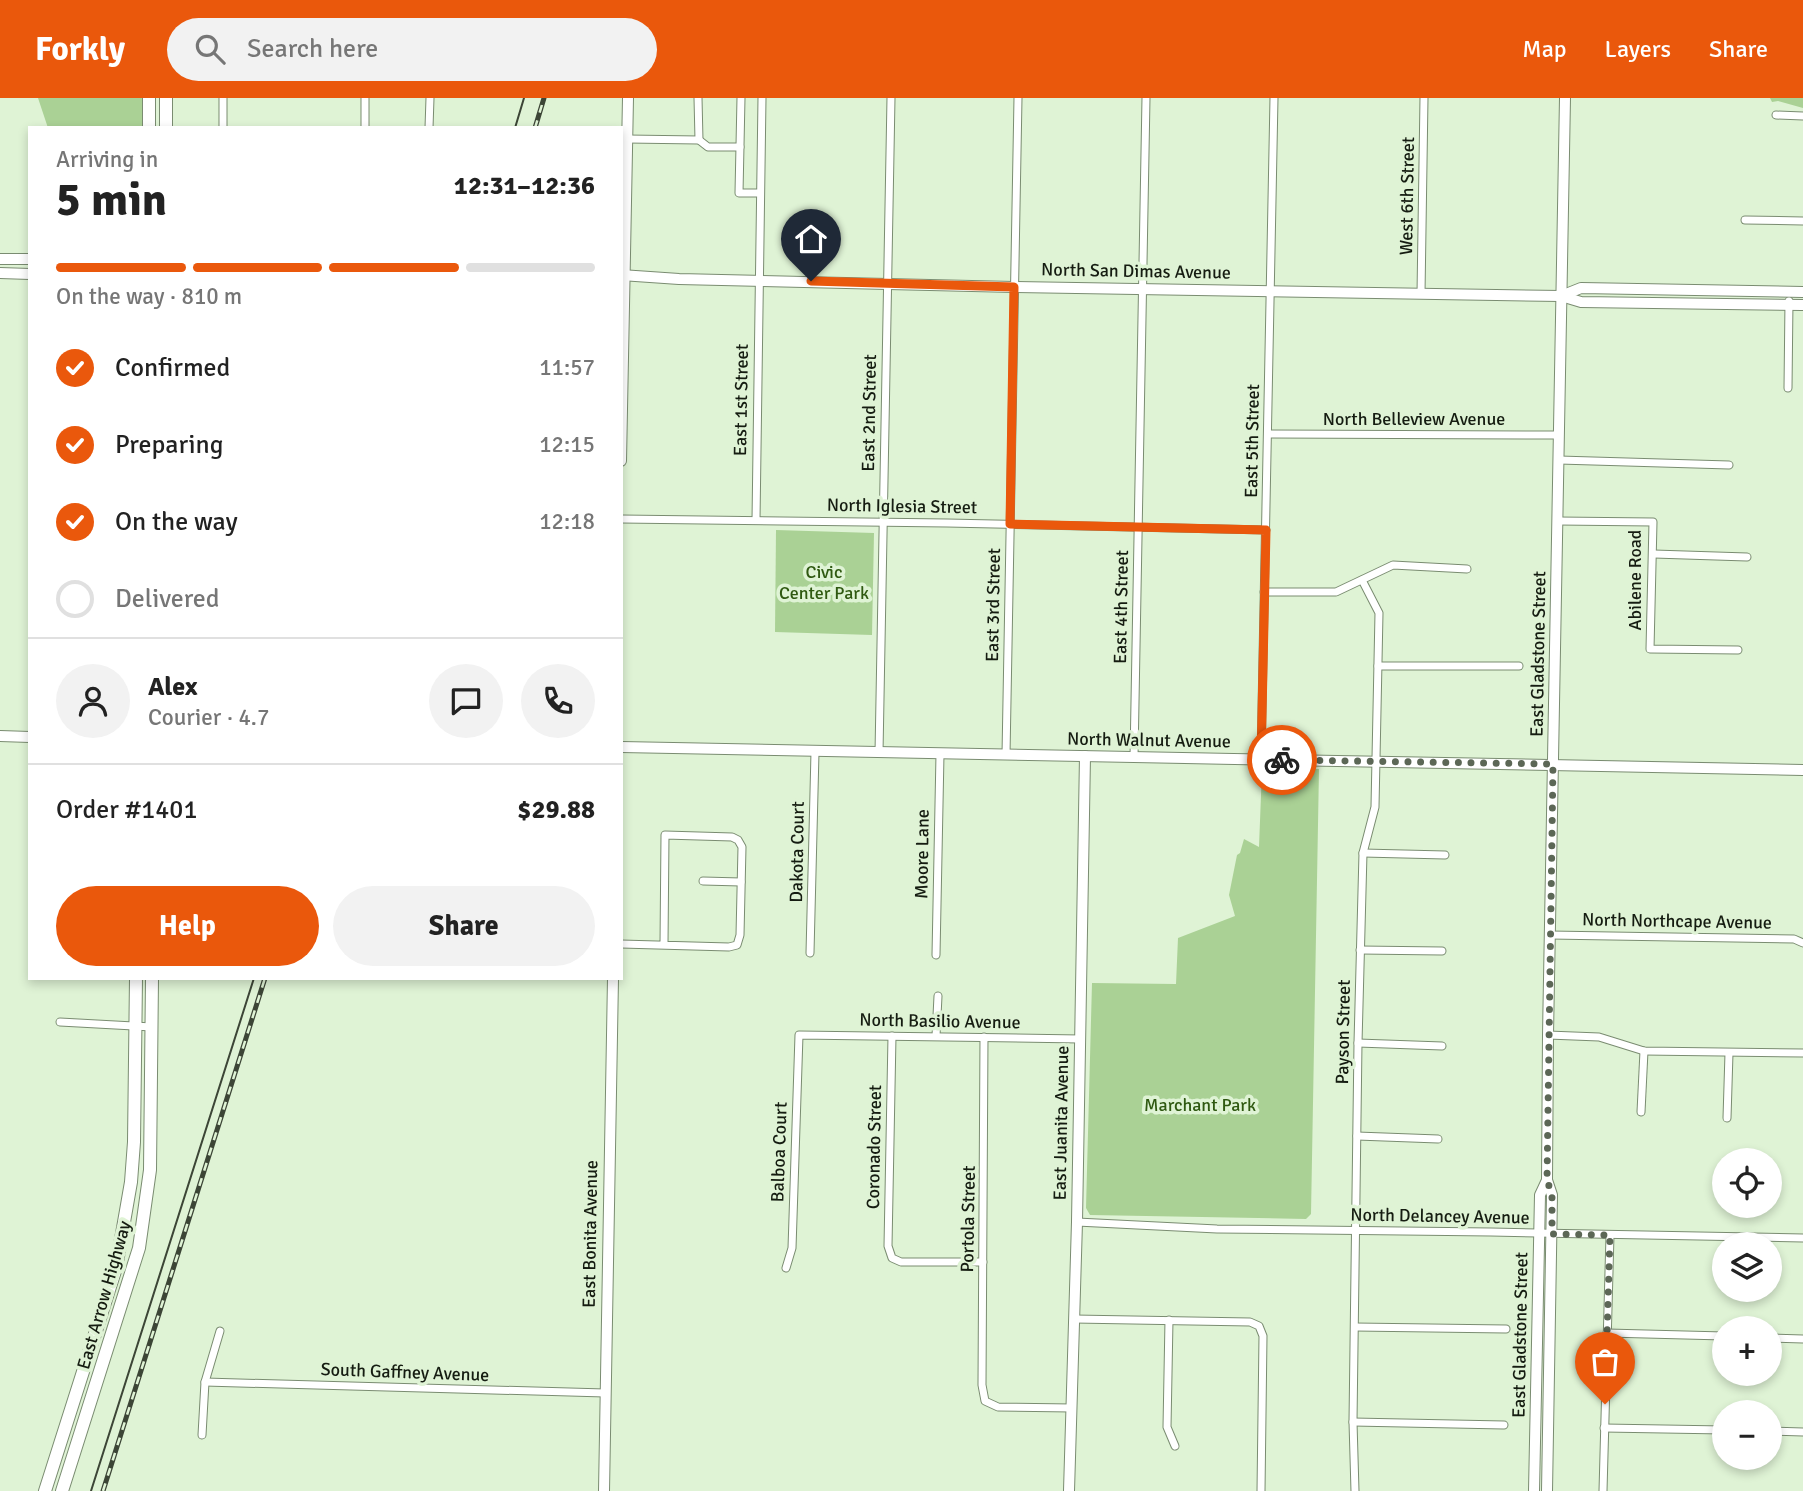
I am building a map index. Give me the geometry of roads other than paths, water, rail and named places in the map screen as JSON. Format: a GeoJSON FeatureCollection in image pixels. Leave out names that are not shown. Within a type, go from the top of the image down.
{"type":"FeatureCollection","features":[{"type":"Feature","properties":{"kind":"main road"},"geometry":{"type":"LineString","coordinates":[[149,98],[149,126]]}},
{"type":"Feature","properties":{"kind":"main road"},"geometry":{"type":"LineString","coordinates":[[166,98],[166,126]]}},
{"type":"Feature","properties":{"kind":"main road"},"geometry":{"type":"LineString","coordinates":[[623,277],[628,98]]}},
{"type":"Feature","properties":{"kind":"main road","name":"East Gladstone Street"},"geometry":{"type":"LineString","coordinates":[[1547,1491],[1552,1234],[1552,1195],[1547,1180],[1548,1035],[1565,98]]}},
{"type":"Feature","properties":{"kind":"main road"},"geometry":{"type":"LineString","coordinates":[[0,259],[28,259]]}},
{"type":"Feature","properties":{"kind":"main road"},"geometry":{"type":"LineString","coordinates":[[0,273],[28,274]]}},
{"type":"Feature","properties":{"kind":"main road","name":"North San Dimas Avenue"},"geometry":{"type":"LineString","coordinates":[[623,277],[1562,296],[1581,302],[1803,305]]}},
{"type":"Feature","properties":{"kind":"main road","name":"North San Dimas Avenue"},"geometry":{"type":"LineString","coordinates":[[1562,296],[1581,288],[1803,292]]}},
{"type":"Feature","properties":{"kind":"main road"},"geometry":{"type":"LineString","coordinates":[[0,736],[28,737]]}},
{"type":"Feature","properties":{"kind":"main road","name":"North Walnut Avenue"},"geometry":{"type":"LineString","coordinates":[[623,747],[1803,770]]}},
{"type":"Feature","properties":{"kind":"main road","name":"East Juanita Avenue"},"geometry":{"type":"LineString","coordinates":[[1069,1491],[1077,1222],[1085,756]]}},
{"type":"Feature","properties":{"kind":"main road","name":"East Arrow Highway"},"geometry":{"type":"LineString","coordinates":[[45,1491],[107,1297],[122,1236],[134,1142],[136,980]]}},
{"type":"Feature","properties":{"kind":"main road","name":"East Arrow Highway"},"geometry":{"type":"LineString","coordinates":[[62,1491],[139,1248],[150,1170],[152,980]]}},
{"type":"Feature","properties":{"kind":"main road","name":"East Bonita Avenue"},"geometry":{"type":"LineString","coordinates":[[604,1491],[613,980]]}},
{"type":"Feature","properties":{"kind":"main road","name":"East Gladstone Street"},"geometry":{"type":"LineString","coordinates":[[1534,1491],[1541,1195],[1547,1180]]}},
{"type":"Feature","properties":{"kind":"street"},"geometry":{"type":"LineString","coordinates":[[223,98],[223,126]]}},
{"type":"Feature","properties":{"kind":"street"},"geometry":{"type":"LineString","coordinates":[[365,98],[365,126]]}},
{"type":"Feature","properties":{"kind":"street"},"geometry":{"type":"LineString","coordinates":[[429,126],[430,98]]}},
{"type":"Feature","properties":{"kind":"street"},"geometry":{"type":"LineString","coordinates":[[698,98],[699,140]]}},
{"type":"Feature","properties":{"kind":"street"},"geometry":{"type":"LineString","coordinates":[[741,98],[738,193],[760,193]]}},
{"type":"Feature","properties":{"kind":"street","name":"East 1st Street"},"geometry":{"type":"LineString","coordinates":[[756,520],[762,98]]}},
{"type":"Feature","properties":{"kind":"street","name":"East 2nd Street"},"geometry":{"type":"LineString","coordinates":[[879,753],[891,98]]}},
{"type":"Feature","properties":{"kind":"street","name":"East 3rd Street"},"geometry":{"type":"LineString","coordinates":[[1006,755],[1018,98]]}},
{"type":"Feature","properties":{"kind":"street","name":"East 4th Street"},"geometry":{"type":"LineString","coordinates":[[1134,757],[1146,98]]}},
{"type":"Feature","properties":{"kind":"street","name":"East 5th Street"},"geometry":{"type":"LineString","coordinates":[[1261,760],[1274,98]]}},
{"type":"Feature","properties":{"kind":"street","name":"West 6th Street"},"geometry":{"type":"LineString","coordinates":[[1421,294],[1424,98]]}},
{"type":"Feature","properties":{"kind":"street"},"geometry":{"type":"LineString","coordinates":[[1776,115],[1803,116]]}},
{"type":"Feature","properties":{"kind":"street"},"geometry":{"type":"LineString","coordinates":[[627,139],[699,140],[708,147],[740,147]]}},
{"type":"Feature","properties":{"kind":"street"},"geometry":{"type":"LineString","coordinates":[[1745,220],[1803,221]]}},
{"type":"Feature","properties":{"kind":"street"},"geometry":{"type":"LineString","coordinates":[[1788,388],[1789,292]]}},
{"type":"Feature","properties":{"kind":"street","name":"North Belleview Avenue"},"geometry":{"type":"LineString","coordinates":[[1268,434],[1559,435]]}},
{"type":"Feature","properties":{"kind":"street"},"geometry":{"type":"LineString","coordinates":[[1559,460],[1729,464]]}},
{"type":"Feature","properties":{"kind":"street","name":"North Iglesia Street"},"geometry":{"type":"LineString","coordinates":[[623,519],[1266,530]]}},
{"type":"Feature","properties":{"kind":"street","name":"Abilene Road"},"geometry":{"type":"LineString","coordinates":[[1558,521],[1653,522],[1650,649],[1738,650]]}},
{"type":"Feature","properties":{"kind":"street"},"geometry":{"type":"LineString","coordinates":[[1654,554],[1747,557]]}},
{"type":"Feature","properties":{"kind":"street"},"geometry":{"type":"LineString","coordinates":[[1264,592],[1336,593],[1393,565],[1467,569]]}},
{"type":"Feature","properties":{"kind":"street","name":"Payson Street"},"geometry":{"type":"LineString","coordinates":[[1355,1491],[1353,1422],[1360,950],[1363,853],[1375,807],[1379,613],[1362,580]]}},
{"type":"Feature","properties":{"kind":"street"},"geometry":{"type":"LineString","coordinates":[[1378,666],[1519,666]]}},
{"type":"Feature","properties":{"kind":"street","name":"Dakota Court"},"geometry":{"type":"LineString","coordinates":[[810,953],[815,752]]}},
{"type":"Feature","properties":{"kind":"street","name":"Moore Lane"},"geometry":{"type":"LineString","coordinates":[[936,955],[940,754]]}},
{"type":"Feature","properties":{"kind":"street"},"geometry":{"type":"LineString","coordinates":[[623,944],[737,945],[740,935],[742,847],[738,840],[732,837],[665,835],[664,944]]}},
{"type":"Feature","properties":{"kind":"street"},"geometry":{"type":"LineString","coordinates":[[1363,853],[1446,855]]}},
{"type":"Feature","properties":{"kind":"street"},"geometry":{"type":"LineString","coordinates":[[703,881],[741,882]]}},
{"type":"Feature","properties":{"kind":"street","name":"North Northcape Avenue"},"geometry":{"type":"LineString","coordinates":[[1550,935],[1794,939],[1803,943]]}},
{"type":"Feature","properties":{"kind":"street"},"geometry":{"type":"LineString","coordinates":[[1360,950],[1442,951]]}},
{"type":"Feature","properties":{"kind":"street"},"geometry":{"type":"LineString","coordinates":[[936,1036],[938,996]]}},
{"type":"Feature","properties":{"kind":"street"},"geometry":{"type":"LineString","coordinates":[[60,1022],[152,1027]]}},
{"type":"Feature","properties":{"kind":"street","name":"North Basilio Avenue"},"geometry":{"type":"LineString","coordinates":[[799,1035],[1080,1039]]}},
{"type":"Feature","properties":{"kind":"street","name":"Balboa Court"},"geometry":{"type":"LineString","coordinates":[[786,1268],[792,1248],[799,1035]]}},
{"type":"Feature","properties":{"kind":"street"},"geometry":{"type":"LineString","coordinates":[[1548,1035],[1599,1037],[1644,1051],[1803,1053]]}},
{"type":"Feature","properties":{"kind":"street","name":"Coronado Street"},"geometry":{"type":"LineString","coordinates":[[892,1036],[888,1246],[892,1258],[901,1262],[983,1262]]}},
{"type":"Feature","properties":{"kind":"street","name":"Portola Street"},"geometry":{"type":"LineString","coordinates":[[984,1037],[982,1385],[985,1401],[999,1407],[1072,1408]]}},
{"type":"Feature","properties":{"kind":"street"},"geometry":{"type":"LineString","coordinates":[[1358,1043],[1442,1045]]}},
{"type":"Feature","properties":{"kind":"street"},"geometry":{"type":"LineString","coordinates":[[1641,1112],[1644,1051]]}},
{"type":"Feature","properties":{"kind":"street"},"geometry":{"type":"LineString","coordinates":[[1727,1118],[1728,1053]]}},
{"type":"Feature","properties":{"kind":"street"},"geometry":{"type":"LineString","coordinates":[[1357,1136],[1438,1139]]}},
{"type":"Feature","properties":{"kind":"street","name":"North Delancey Avenue"},"geometry":{"type":"LineString","coordinates":[[1077,1222],[1217,1229],[1803,1238]]}},
{"type":"Feature","properties":{"kind":"street"},"geometry":{"type":"LineString","coordinates":[[1603,1491],[1610,1235]]}},
{"type":"Feature","properties":{"kind":"street"},"geometry":{"type":"LineString","coordinates":[[1074,1318],[1250,1322],[1259,1326],[1263,1336],[1261,1491]]}},
{"type":"Feature","properties":{"kind":"street"},"geometry":{"type":"LineString","coordinates":[[1169,1320],[1167,1427],[1175,1446]]}},
{"type":"Feature","properties":{"kind":"street"},"geometry":{"type":"LineString","coordinates":[[1354,1327],[1506,1329]]}},
{"type":"Feature","properties":{"kind":"street"},"geometry":{"type":"LineString","coordinates":[[202,1435],[205,1382],[220,1331]]}},
{"type":"Feature","properties":{"kind":"street"},"geometry":{"type":"LineString","coordinates":[[1607,1333],[1712,1336]]}},
{"type":"Feature","properties":{"kind":"street"},"geometry":{"type":"LineString","coordinates":[[1782,1338],[1803,1339]]}},
{"type":"Feature","properties":{"kind":"street","name":"South Gaffney Avenue"},"geometry":{"type":"LineString","coordinates":[[205,1382],[605,1393]]}},
{"type":"Feature","properties":{"kind":"street"},"geometry":{"type":"LineString","coordinates":[[1353,1422],[1504,1425]]}},
{"type":"Feature","properties":{"kind":"street"},"geometry":{"type":"LineString","coordinates":[[1604,1427],[1712,1430]]}},
{"type":"Feature","properties":{"kind":"street"},"geometry":{"type":"LineString","coordinates":[[1782,1431],[1803,1432]]}},
{"type":"Feature","properties":{"kind":"tram line"},"geometry":{"type":"LineString","coordinates":[[516,126],[524,98]]}},
{"type":"Feature","properties":{"kind":"tram line"},"geometry":{"type":"LineString","coordinates":[[91,1491],[253,980]]}},
{"type":"Feature","properties":{"kind":"railway"},"geometry":{"type":"LineString","coordinates":[[536,126],[544,98]]}},
{"type":"Feature","properties":{"kind":"railway"},"geometry":{"type":"LineString","coordinates":[[103,1491],[264,980]]}},
{"type":"Feature","properties":{"kind":"park label","name":"Civic Center Park"},"geometry":{"type":"Point","coordinates":[824,582]}},
{"type":"Feature","properties":{"kind":"park label","name":"Marchant Park"},"geometry":{"type":"Point","coordinates":[1200,1105]}}]}
